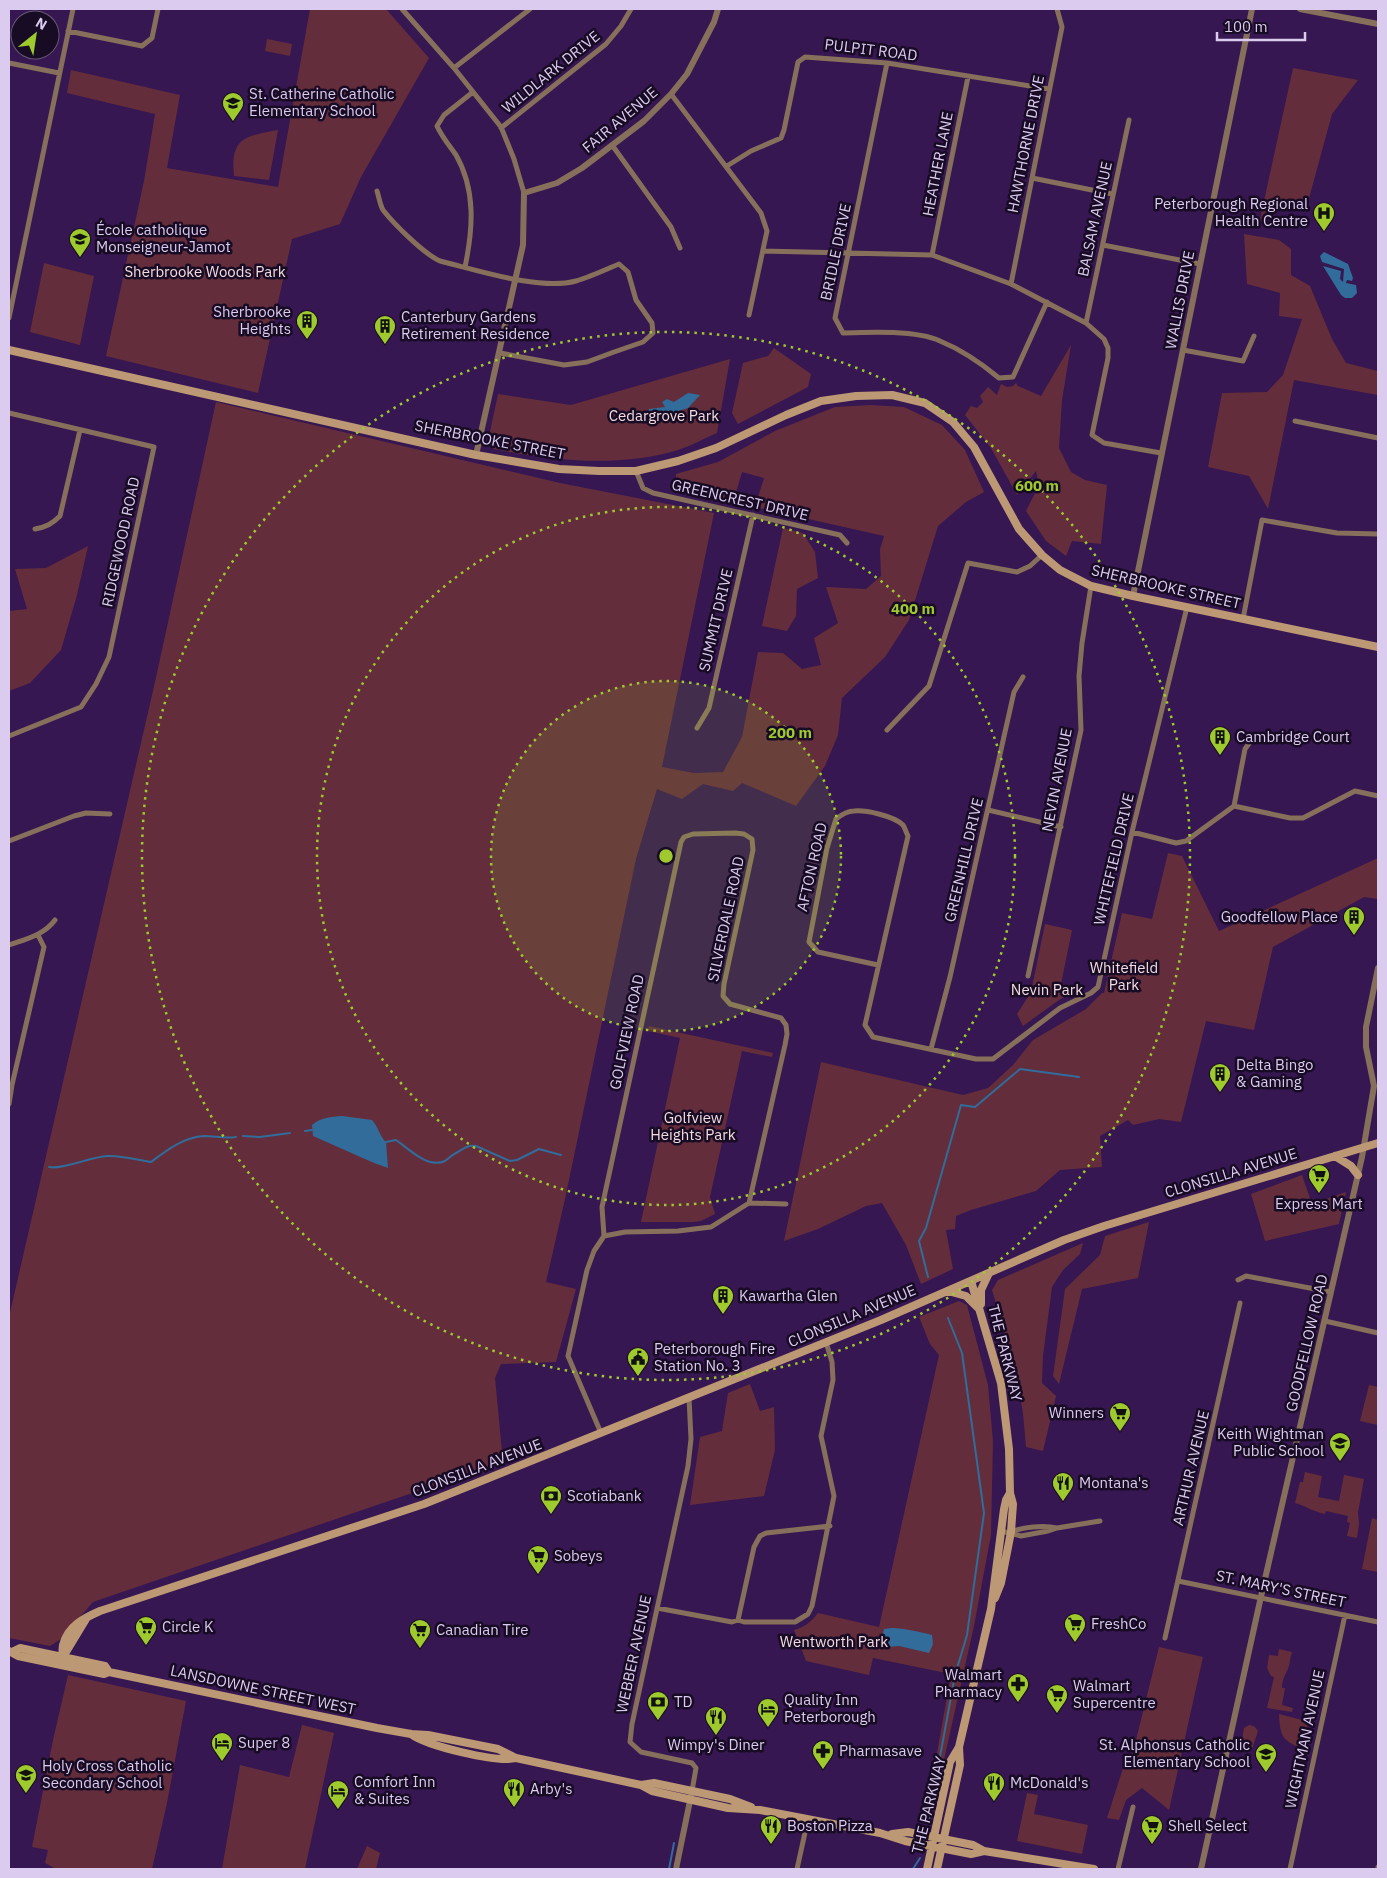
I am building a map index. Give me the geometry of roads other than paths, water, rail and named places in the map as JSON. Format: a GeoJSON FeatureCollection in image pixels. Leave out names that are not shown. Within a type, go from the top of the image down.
{"type":"FeatureCollection","features":[{"type":"Feature","properties":{"kind":"main road","name":"SHERBROOKE STREET"},"geometry":{"type":"LineString","coordinates":[[9,350],[476,455],[559,469],[636,471],[678,461],[716,448],[786,414],[821,401],[856,396],[892,395],[925,404],[953,422],[974,447],[1018,529],[1042,556],[1060,570],[1091,586],[1378,647]]}},
{"type":"Feature","properties":{"kind":"main road","name":"CLONSILLA AVENUE"},"geometry":{"type":"LineString","coordinates":[[62,1661],[63,1647],[70,1630],[76,1623],[107,1608],[424,1504],[826,1342],[1064,1240],[1378,1142]]}},
{"type":"Feature","properties":{"kind":"main road"},"geometry":{"type":"LineString","coordinates":[[1335,1156],[1351,1166],[1358,1175]]}},
{"type":"Feature","properties":{"kind":"main road"},"geometry":{"type":"LineString","coordinates":[[981,1314],[982,1290],[990,1273]]}},
{"type":"Feature","properties":{"kind":"main road","name":"THE PARKWAY"},"geometry":{"type":"LineString","coordinates":[[971,1281],[999,1375],[1005,1406],[1009,1449],[1010,1493],[1013,1504],[1011,1532],[1001,1583],[991,1609]]}},
{"type":"Feature","properties":{"kind":"main road"},"geometry":{"type":"LineString","coordinates":[[946,1291],[966,1296],[975,1303],[981,1314]]}},
{"type":"Feature","properties":{"kind":"main road","name":"THE PARKWAY"},"geometry":{"type":"LineString","coordinates":[[937,1869],[960,1765],[959,1747],[991,1609],[1006,1500],[1010,1493]]}},
{"type":"Feature","properties":{"kind":"main road","name":"LANSDOWNE STREET WEST"},"geometry":{"type":"LineString","coordinates":[[10,1651],[18,1656],[62,1661],[104,1674],[109,1672],[411,1734],[428,1734],[498,1749],[516,1758],[641,1785],[652,1791],[692,1795],[728,1808],[760,1810],[808,1819],[890,1835],[905,1841],[971,1854],[984,1851],[1094,1869]]}},
{"type":"Feature","properties":{"kind":"main road","name":"THE PARKWAY"},"geometry":{"type":"LineString","coordinates":[[927,1869],[950,1762],[959,1747]]}},
{"type":"Feature","properties":{"kind":"main road","name":"LANSDOWNE STREET WEST"},"geometry":{"type":"LineString","coordinates":[[890,1835],[908,1832],[973,1844],[984,1851]]}},
{"type":"Feature","properties":{"kind":"street"},"geometry":{"type":"LineString","coordinates":[[9,318],[73,9]]}},
{"type":"Feature","properties":{"kind":"street"},"geometry":{"type":"LineString","coordinates":[[68,31],[142,46],[152,38],[158,9]]}},
{"type":"Feature","properties":{"kind":"street"},"geometry":{"type":"LineString","coordinates":[[403,9],[502,128],[514,158],[524,194],[524,236],[500,353],[476,455]]}},
{"type":"Feature","properties":{"kind":"street"},"geometry":{"type":"LineString","coordinates":[[454,68],[530,9]]}},
{"type":"Feature","properties":{"kind":"street","name":"WILDLARK DRIVE"},"geometry":{"type":"LineString","coordinates":[[502,128],[606,44],[622,26],[631,9]]}},
{"type":"Feature","properties":{"kind":"street","name":"FAIR AVENUE"},"geometry":{"type":"LineString","coordinates":[[524,194],[557,184],[582,168],[644,121],[671,94],[687,74],[714,22],[718,9]]}},
{"type":"Feature","properties":{"kind":"street","name":"HAWTHORNE DRIVE"},"geometry":{"type":"LineString","coordinates":[[1011,284],[1062,26],[1057,9]]}},
{"type":"Feature","properties":{"kind":"street","name":"WALLIS DRIVE"},"geometry":{"type":"LineString","coordinates":[[1133,596],[1252,9]]}},
{"type":"Feature","properties":{"kind":"street"},"geometry":{"type":"LineString","coordinates":[[1300,9],[1378,24]]}},
{"type":"Feature","properties":{"kind":"street","name":"PULPIT ROAD"},"geometry":{"type":"LineString","coordinates":[[727,166],[751,151],[780,138],[784,130],[798,62],[805,57],[887,63],[1049,89]]}},
{"type":"Feature","properties":{"kind":"street"},"geometry":{"type":"LineString","coordinates":[[9,63],[59,73]]}},
{"type":"Feature","properties":{"kind":"street","name":"BRIDLE DRIVE"},"geometry":{"type":"LineString","coordinates":[[887,63],[835,318],[843,333],[909,334],[938,340],[978,360],[999,378],[1013,377],[1046,302]]}},
{"type":"Feature","properties":{"kind":"street","name":"HEATHER LANE"},"geometry":{"type":"LineString","coordinates":[[932,255],[968,77]]}},
{"type":"Feature","properties":{"kind":"street"},"geometry":{"type":"LineString","coordinates":[[465,267],[471,235],[471,196],[456,155],[442,138],[438,126],[444,115],[473,92]]}},
{"type":"Feature","properties":{"kind":"street"},"geometry":{"type":"LineString","coordinates":[[671,94],[761,213],[767,231],[749,315]]}},
{"type":"Feature","properties":{"kind":"street","name":"BALSAM AVENUE"},"geometry":{"type":"LineString","coordinates":[[1086,323],[1129,120]]}},
{"type":"Feature","properties":{"kind":"street"},"geometry":{"type":"LineString","coordinates":[[612,145],[671,227],[680,248]]}},
{"type":"Feature","properties":{"kind":"street"},"geometry":{"type":"LineString","coordinates":[[1032,178],[1112,194]]}},
{"type":"Feature","properties":{"kind":"street"},"geometry":{"type":"LineString","coordinates":[[377,191],[382,209],[430,257],[440,261],[516,279],[558,284],[576,281],[619,264],[628,272],[636,300],[652,323],[653,333],[643,342],[587,362],[564,365],[500,353]]}},
{"type":"Feature","properties":{"kind":"street"},"geometry":{"type":"LineString","coordinates":[[1103,245],[1200,264]]}},
{"type":"Feature","properties":{"kind":"street"},"geometry":{"type":"LineString","coordinates":[[763,251],[932,255],[1011,284],[1086,323],[1104,339],[1108,348],[1108,358],[1092,435],[1104,443],[1161,454]]}},
{"type":"Feature","properties":{"kind":"street"},"geometry":{"type":"LineString","coordinates":[[1183,350],[1243,361],[1254,336]]}},
{"type":"Feature","properties":{"kind":"street","name":"RIDGEWOOD ROAD"},"geometry":{"type":"LineString","coordinates":[[9,413],[154,447],[109,657],[96,684],[81,707],[9,736]]}},
{"type":"Feature","properties":{"kind":"street"},"geometry":{"type":"LineString","coordinates":[[1295,421],[1378,438]]}},
{"type":"Feature","properties":{"kind":"street"},"geometry":{"type":"LineString","coordinates":[[35,528],[44,528],[54,523],[60,516],[80,430]]}},
{"type":"Feature","properties":{"kind":"street","name":"GREENCREST DRIVE"},"geometry":{"type":"LineString","coordinates":[[636,471],[642,488],[652,493],[840,535],[846,543]]}},
{"type":"Feature","properties":{"kind":"street","name":"SUMMIT DRIVE"},"geometry":{"type":"LineString","coordinates":[[697,728],[709,708],[753,515]]}},
{"type":"Feature","properties":{"kind":"street"},"geometry":{"type":"LineString","coordinates":[[1243,619],[1262,520],[1337,533],[1378,534]]}},
{"type":"Feature","properties":{"kind":"street"},"geometry":{"type":"LineString","coordinates":[[887,730],[929,686],[968,563],[1017,572],[1030,566],[1042,556]]}},
{"type":"Feature","properties":{"kind":"street","name":"NEVIN AVENUE"},"geometry":{"type":"LineString","coordinates":[[1028,976],[1081,730],[1078,676],[1091,586]]}},
{"type":"Feature","properties":{"kind":"street","name":"WHITEFIELD DRIVE"},"geometry":{"type":"LineString","coordinates":[[988,1060],[993,1059],[1060,1008],[1091,993],[1098,987],[1132,832],[1187,607]]}},
{"type":"Feature","properties":{"kind":"street","name":"GREENHILL DRIVE"},"geometry":{"type":"LineString","coordinates":[[931,1049],[950,976],[1014,692],[1023,677]]}},
{"type":"Feature","properties":{"kind":"street"},"geometry":{"type":"LineString","coordinates":[[1132,832],[1176,843],[1186,841],[1234,806],[1245,749],[1255,735]]}},
{"type":"Feature","properties":{"kind":"street"},"geometry":{"type":"LineString","coordinates":[[1234,806],[1290,818],[1303,818],[1355,791],[1378,796]]}},
{"type":"Feature","properties":{"kind":"street"},"geometry":{"type":"LineString","coordinates":[[988,810],[1060,827]]}},
{"type":"Feature","properties":{"kind":"street","name":"AFTON ROAD"},"geometry":{"type":"LineString","coordinates":[[878,965],[818,952],[809,942],[830,834],[836,819],[854,811],[873,813],[894,819],[904,826],[908,836],[865,1025],[873,1037],[988,1060]]}},
{"type":"Feature","properties":{"kind":"street"},"geometry":{"type":"LineString","coordinates":[[9,840],[74,816],[86,813],[110,814]]}},
{"type":"Feature","properties":{"kind":"street","name":"SILVERDALE ROAD"},"geometry":{"type":"LineString","coordinates":[[687,836],[693,834],[734,833],[744,834],[752,839],[753,850],[723,996],[730,1004],[773,1015],[781,1018],[786,1025],[785,1045],[749,1203]]}},
{"type":"Feature","properties":{"kind":"street","name":"GOLFVIEW ROAD"},"geometry":{"type":"LineString","coordinates":[[604,1236],[602,1206],[681,842],[687,836]]}},
{"type":"Feature","properties":{"kind":"street"},"geometry":{"type":"LineString","coordinates":[[9,945],[38,935],[49,928],[55,920]]}},
{"type":"Feature","properties":{"kind":"street"},"geometry":{"type":"LineString","coordinates":[[9,1104],[44,947],[38,935]]}},
{"type":"Feature","properties":{"kind":"street","name":"GOODFELLOW ROAD"},"geometry":{"type":"LineString","coordinates":[[1201,1869],[1364,1147],[1374,1086],[1366,1047],[1366,1027],[1378,968]]}},
{"type":"Feature","properties":{"kind":"street"},"geometry":{"type":"LineString","coordinates":[[601,1433],[568,1356],[587,1270],[594,1251],[604,1236],[625,1232],[678,1231],[711,1227],[749,1203],[786,1204]]}},
{"type":"Feature","properties":{"kind":"street"},"geometry":{"type":"LineString","coordinates":[[1238,1280],[1246,1276],[1331,1292]]}},
{"type":"Feature","properties":{"kind":"street","name":"ARTHUR AVENUE"},"geometry":{"type":"LineString","coordinates":[[1165,1638],[1240,1303]]}},
{"type":"Feature","properties":{"kind":"street"},"geometry":{"type":"LineString","coordinates":[[1325,1322],[1378,1332]]}},
{"type":"Feature","properties":{"kind":"street"},"geometry":{"type":"LineString","coordinates":[[657,1608],[732,1622],[738,1620],[744,1622],[795,1622],[808,1614],[812,1606],[830,1526],[834,1496],[821,1436],[833,1380],[832,1362],[826,1342]]}},
{"type":"Feature","properties":{"kind":"street","name":"WEBBER AVENUE"},"geometry":{"type":"LineString","coordinates":[[676,1869],[696,1768],[692,1763],[641,1752],[630,1742],[632,1724],[688,1466],[691,1439],[688,1398]]}},
{"type":"Feature","properties":{"kind":"street"},"geometry":{"type":"LineString","coordinates":[[1001,1531],[1011,1532],[1019,1528],[1044,1526],[1057,1528],[1100,1521]]}},
{"type":"Feature","properties":{"kind":"street"},"geometry":{"type":"LineString","coordinates":[[738,1620],[754,1546],[760,1536],[766,1533],[830,1526]]}},
{"type":"Feature","properties":{"kind":"street","name":"ST. MARY'S STREET"},"geometry":{"type":"LineString","coordinates":[[1178,1582],[1378,1622]]}},
{"type":"Feature","properties":{"kind":"street","name":"WIGHTMAN AVENUE"},"geometry":{"type":"LineString","coordinates":[[1290,1869],[1346,1615]]}},
{"type":"Feature","properties":{"kind":"street"},"geometry":{"type":"LineString","coordinates":[[1118,1869],[1133,1807]]}},
{"type":"Feature","properties":{"kind":"street"},"geometry":{"type":"LineString","coordinates":[[797,1869],[808,1819]]}},
{"type":"Feature","properties":{"kind":"water"},"geometry":{"type":"Polygon","coordinates":[[[1324,252],[1348,264],[1353,278],[1352,281],[1347,280],[1346,283],[1356,285],[1357,293],[1352,298],[1345,298],[1341,295],[1323,266],[1341,271],[1340,279],[1343,282],[1344,269],[1322,262],[1320,256],[1324,252]]]}},
{"type":"Feature","properties":{"kind":"water"},"geometry":{"type":"Polygon","coordinates":[[[688,393],[700,395],[688,408],[648,421],[649,409],[665,407],[662,402],[667,399],[674,402],[688,393]]]}},
{"type":"Feature","properties":{"kind":"water"},"geometry":{"type":"Polygon","coordinates":[[[342,1116],[372,1120],[386,1142],[388,1168],[313,1136],[312,1125],[316,1122],[326,1118],[342,1116]]]}},
{"type":"Feature","properties":{"kind":"water"},"geometry":{"type":"Polygon","coordinates":[[[884,1629],[907,1629],[932,1635],[933,1644],[929,1653],[899,1646],[888,1647],[881,1642],[884,1629]]]}},
{"type":"Feature","properties":{"kind":"waterway"},"geometry":{"type":"LineString","coordinates":[[928,1277],[919,1241],[926,1228],[961,1105],[975,1107],[1020,1069],[1079,1077]]}},
{"type":"Feature","properties":{"kind":"waterway"},"geometry":{"type":"LineString","coordinates":[[305,1131],[312,1130]]}},
{"type":"Feature","properties":{"kind":"waterway"},"geometry":{"type":"LineString","coordinates":[[243,1136],[260,1137],[290,1133]]}},
{"type":"Feature","properties":{"kind":"waterway"},"geometry":{"type":"LineString","coordinates":[[49,1167],[61,1167],[107,1156],[151,1162],[170,1149],[190,1139],[204,1136],[236,1137]]}},
{"type":"Feature","properties":{"kind":"waterway"},"geometry":{"type":"LineString","coordinates":[[386,1142],[396,1140],[419,1157],[439,1163],[468,1146],[476,1146],[510,1161],[517,1160],[539,1149],[561,1155]]}},
{"type":"Feature","properties":{"kind":"waterway"},"geometry":{"type":"LineString","coordinates":[[928,1822],[955,1675],[967,1635],[984,1513],[962,1353],[948,1318]]}},
{"type":"Feature","properties":{"kind":"waterway"},"geometry":{"type":"LineString","coordinates":[[669,1869],[674,1843]]}},
{"type":"Feature","properties":{"kind":"waterway"},"geometry":{"type":"LineString","coordinates":[[913,1869],[920,1858]]}},
{"type":"Feature","properties":{"kind":"place","name":"St. Catherine Catholic Elementary School"},"geometry":{"type":"Point","coordinates":[233,122]}},
{"type":"Feature","properties":{"kind":"place","name":"Peterborough Regional Health Centre"},"geometry":{"type":"Point","coordinates":[1324,232]}},
{"type":"Feature","properties":{"kind":"place","name":"École catholique Monseigneur-Jamot"},"geometry":{"type":"Point","coordinates":[80,258]}},
{"type":"Feature","properties":{"kind":"place","name":"Sherbrooke Heights"},"geometry":{"type":"Point","coordinates":[307,340]}},
{"type":"Feature","properties":{"kind":"place","name":"Canterbury Gardens Retirement Residence"},"geometry":{"type":"Point","coordinates":[385,345]}},
{"type":"Feature","properties":{"kind":"place","name":"Cambridge Court"},"geometry":{"type":"Point","coordinates":[1220,756]}},
{"type":"Feature","properties":{"kind":"place","name":"Goodfellow Place"},"geometry":{"type":"Point","coordinates":[1354,936]}},
{"type":"Feature","properties":{"kind":"place","name":"Delta Bingo & Gaming"},"geometry":{"type":"Point","coordinates":[1220,1093]}},
{"type":"Feature","properties":{"kind":"place","name":"Express Mart"},"geometry":{"type":"Point","coordinates":[1319,1194]}},
{"type":"Feature","properties":{"kind":"place","name":"Kawartha Glen"},"geometry":{"type":"Point","coordinates":[723,1315]}},
{"type":"Feature","properties":{"kind":"place","name":"Peterborough Fire Station No. 3"},"geometry":{"type":"Point","coordinates":[638,1377]}},
{"type":"Feature","properties":{"kind":"place","name":"Winners"},"geometry":{"type":"Point","coordinates":[1120,1432]}},
{"type":"Feature","properties":{"kind":"place","name":"Keith Wightman Public School"},"geometry":{"type":"Point","coordinates":[1340,1462]}},
{"type":"Feature","properties":{"kind":"place","name":"Montana's"},"geometry":{"type":"Point","coordinates":[1063,1502]}},
{"type":"Feature","properties":{"kind":"place","name":"Scotiabank"},"geometry":{"type":"Point","coordinates":[551,1515]}},
{"type":"Feature","properties":{"kind":"place","name":"Sobeys"},"geometry":{"type":"Point","coordinates":[538,1575]}},
{"type":"Feature","properties":{"kind":"place","name":"FreshCo"},"geometry":{"type":"Point","coordinates":[1075,1643]}},
{"type":"Feature","properties":{"kind":"place","name":"Circle K"},"geometry":{"type":"Point","coordinates":[146,1646]}},
{"type":"Feature","properties":{"kind":"place","name":"Canadian Tire"},"geometry":{"type":"Point","coordinates":[420,1649]}},
{"type":"Feature","properties":{"kind":"place","name":"Walmart Pharmacy"},"geometry":{"type":"Point","coordinates":[1018,1703]}},
{"type":"Feature","properties":{"kind":"place","name":"Walmart Supercentre"},"geometry":{"type":"Point","coordinates":[1057,1714]}},
{"type":"Feature","properties":{"kind":"place","name":"TD"},"geometry":{"type":"Point","coordinates":[658,1721]}},
{"type":"Feature","properties":{"kind":"place","name":"Quality Inn Peterborough"},"geometry":{"type":"Point","coordinates":[768,1728]}},
{"type":"Feature","properties":{"kind":"place","name":"Wimpy's Diner"},"geometry":{"type":"Point","coordinates":[716,1736]}},
{"type":"Feature","properties":{"kind":"place","name":"Super 8"},"geometry":{"type":"Point","coordinates":[222,1762]}},
{"type":"Feature","properties":{"kind":"place","name":"Pharmasave"},"geometry":{"type":"Point","coordinates":[823,1770]}},
{"type":"Feature","properties":{"kind":"place","name":"St. Alphonsus Catholic Elementary School"},"geometry":{"type":"Point","coordinates":[1266,1773]}},
{"type":"Feature","properties":{"kind":"place","name":"Holy Cross Catholic Secondary School"},"geometry":{"type":"Point","coordinates":[26,1794]}},
{"type":"Feature","properties":{"kind":"place","name":"McDonald's"},"geometry":{"type":"Point","coordinates":[994,1802]}},
{"type":"Feature","properties":{"kind":"place","name":"Arby's"},"geometry":{"type":"Point","coordinates":[514,1808]}},
{"type":"Feature","properties":{"kind":"place","name":"Comfort Inn & Suites"},"geometry":{"type":"Point","coordinates":[338,1810]}},
{"type":"Feature","properties":{"kind":"place","name":"Boston Pizza"},"geometry":{"type":"Point","coordinates":[771,1845]}},
{"type":"Feature","properties":{"kind":"place","name":"Shell Select"},"geometry":{"type":"Point","coordinates":[1152,1845]}},
{"type":"Feature","properties":{"kind":"park label","name":"Sherbrooke Woods Park"},"geometry":{"type":"Point","coordinates":[205,272]}},
{"type":"Feature","properties":{"kind":"park label","name":"Cedargrove Park"},"geometry":{"type":"Point","coordinates":[664,416]}},
{"type":"Feature","properties":{"kind":"park label","name":"Whitefield Park"},"geometry":{"type":"Point","coordinates":[1124,976]}},
{"type":"Feature","properties":{"kind":"park label","name":"Nevin Park"},"geometry":{"type":"Point","coordinates":[1047,990]}},
{"type":"Feature","properties":{"kind":"park label","name":"Golfview Heights Park"},"geometry":{"type":"Point","coordinates":[693,1126]}},
{"type":"Feature","properties":{"kind":"park label","name":"Wentworth Park"},"geometry":{"type":"Point","coordinates":[834,1642]}}]}
